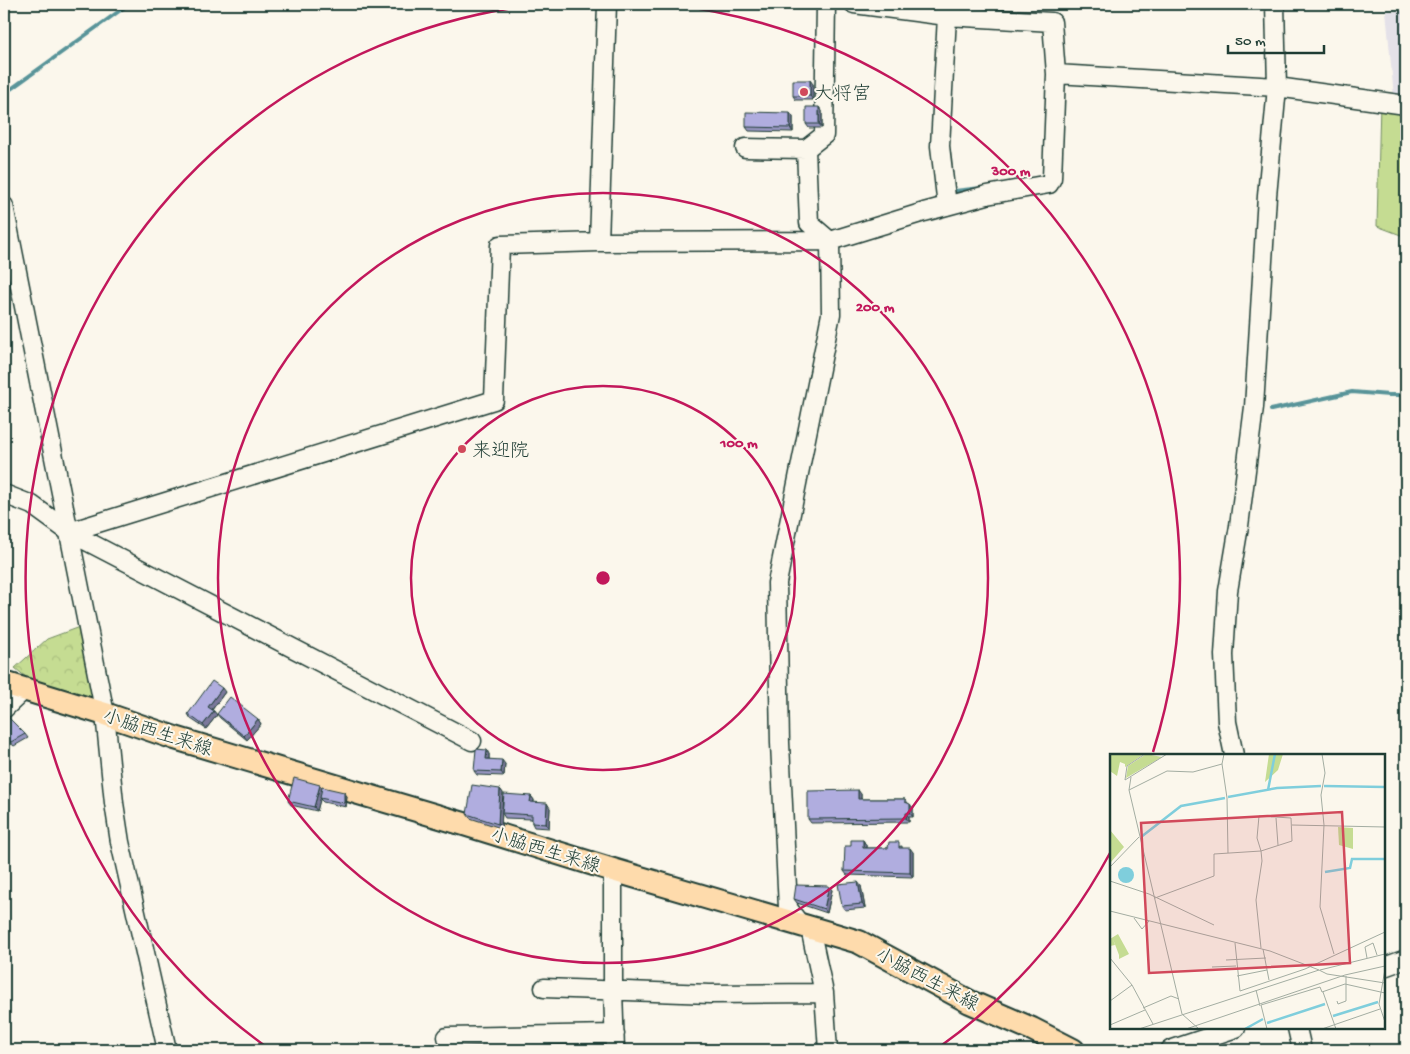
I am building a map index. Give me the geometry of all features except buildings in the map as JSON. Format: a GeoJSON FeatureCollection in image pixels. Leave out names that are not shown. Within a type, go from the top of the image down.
{"type":"FeatureCollection","features":[{"type":"Feature","properties":{"kind":"main road","name":"小脇西生来線"},"geometry":{"type":"LineString","coordinates":[[14,686],[175,738],[859,942],[970,1002],[1032,1029],[1073,1050]]}},
{"type":"Feature","properties":{"kind":"street"},"geometry":{"type":"LineString","coordinates":[[599,242],[607,4]]}},
{"type":"Feature","properties":{"kind":"street"},"geometry":{"type":"LineString","coordinates":[[746,148],[806,150],[824,135],[826,4]]}},
{"type":"Feature","properties":{"kind":"street"},"geometry":{"type":"LineString","coordinates":[[69,532],[494,400],[500,245],[599,242],[830,241],[987,195],[1049,184],[1052,178],[1056,74],[1052,22],[947,16],[854,4]]}},
{"type":"Feature","properties":{"kind":"street"},"geometry":{"type":"LineString","coordinates":[[1234,754],[1227,722],[1224,665],[1227,600],[1239,526],[1254,407],[1277,87],[1275,4]]}},
{"type":"Feature","properties":{"kind":"street"},"geometry":{"type":"LineString","coordinates":[[947,16],[940,146],[948,206]]}},
{"type":"Feature","properties":{"kind":"street"},"geometry":{"type":"LineString","coordinates":[[1056,74],[1277,87],[1406,105]]}},
{"type":"Feature","properties":{"kind":"street"},"geometry":{"type":"LineString","coordinates":[[806,150],[809,223],[830,241],[831,314],[777,583],[780,744],[788,908],[804,926],[824,993],[828,1050]]}},
{"type":"Feature","properties":{"kind":"street"},"geometry":{"type":"LineString","coordinates":[[4,206],[105,714],[120,842],[167,1050]]}},
{"type":"Feature","properties":{"kind":"street"},"geometry":{"type":"LineString","coordinates":[[4,494],[32,505],[69,532],[472,741]]}},
{"type":"Feature","properties":{"kind":"street"},"geometry":{"type":"LineString","coordinates":[[4,708],[14,686]]}},
{"type":"Feature","properties":{"kind":"street"},"geometry":{"type":"LineString","coordinates":[[447,1037],[615,1042],[613,990],[614,870]]}},
{"type":"Feature","properties":{"kind":"street"},"geometry":{"type":"LineString","coordinates":[[1385,967],[1406,959]]}},
{"type":"Feature","properties":{"kind":"street"},"geometry":{"type":"LineString","coordinates":[[544,988],[710,994],[824,993]]}},
{"type":"Feature","properties":{"kind":"street"},"geometry":{"type":"LineString","coordinates":[[1170,1050],[1233,1029]]}},
{"type":"Feature","properties":{"kind":"street"},"geometry":{"type":"LineString","coordinates":[[1297,1029],[1302,1050]]}},
{"type":"Feature","properties":{"kind":"shaded area"},"geometry":{"type":"Polygon","coordinates":[[[1386,11],[1406,11],[1406,98],[1394,97],[1386,11]]]}},
{"type":"Feature","properties":{"kind":"green space"},"geometry":{"type":"Polygon","coordinates":[[[1380,102],[1406,105],[1406,237],[1377,226],[1380,102]]]}},
{"type":"Feature","properties":{"kind":"green space"},"geometry":{"type":"Polygon","coordinates":[[[82,626],[98,693],[84,702],[40,689],[15,668],[47,639],[82,626]]]}},
{"type":"Feature","properties":{"kind":"waterway"},"geometry":{"type":"LineString","coordinates":[[4,94],[129,4]]}},
{"type":"Feature","properties":{"kind":"waterway"},"geometry":{"type":"LineString","coordinates":[[955,191],[981,188]]}},
{"type":"Feature","properties":{"kind":"waterway"},"geometry":{"type":"LineString","coordinates":[[1271,410],[1352,392],[1406,395]]}},
{"type":"Feature","properties":{"kind":"place","name":"大将宮"},"geometry":{"type":"Point","coordinates":[804,92]}},
{"type":"Feature","properties":{"kind":"place","name":"来迎院"},"geometry":{"type":"Point","coordinates":[462,449]}}]}
